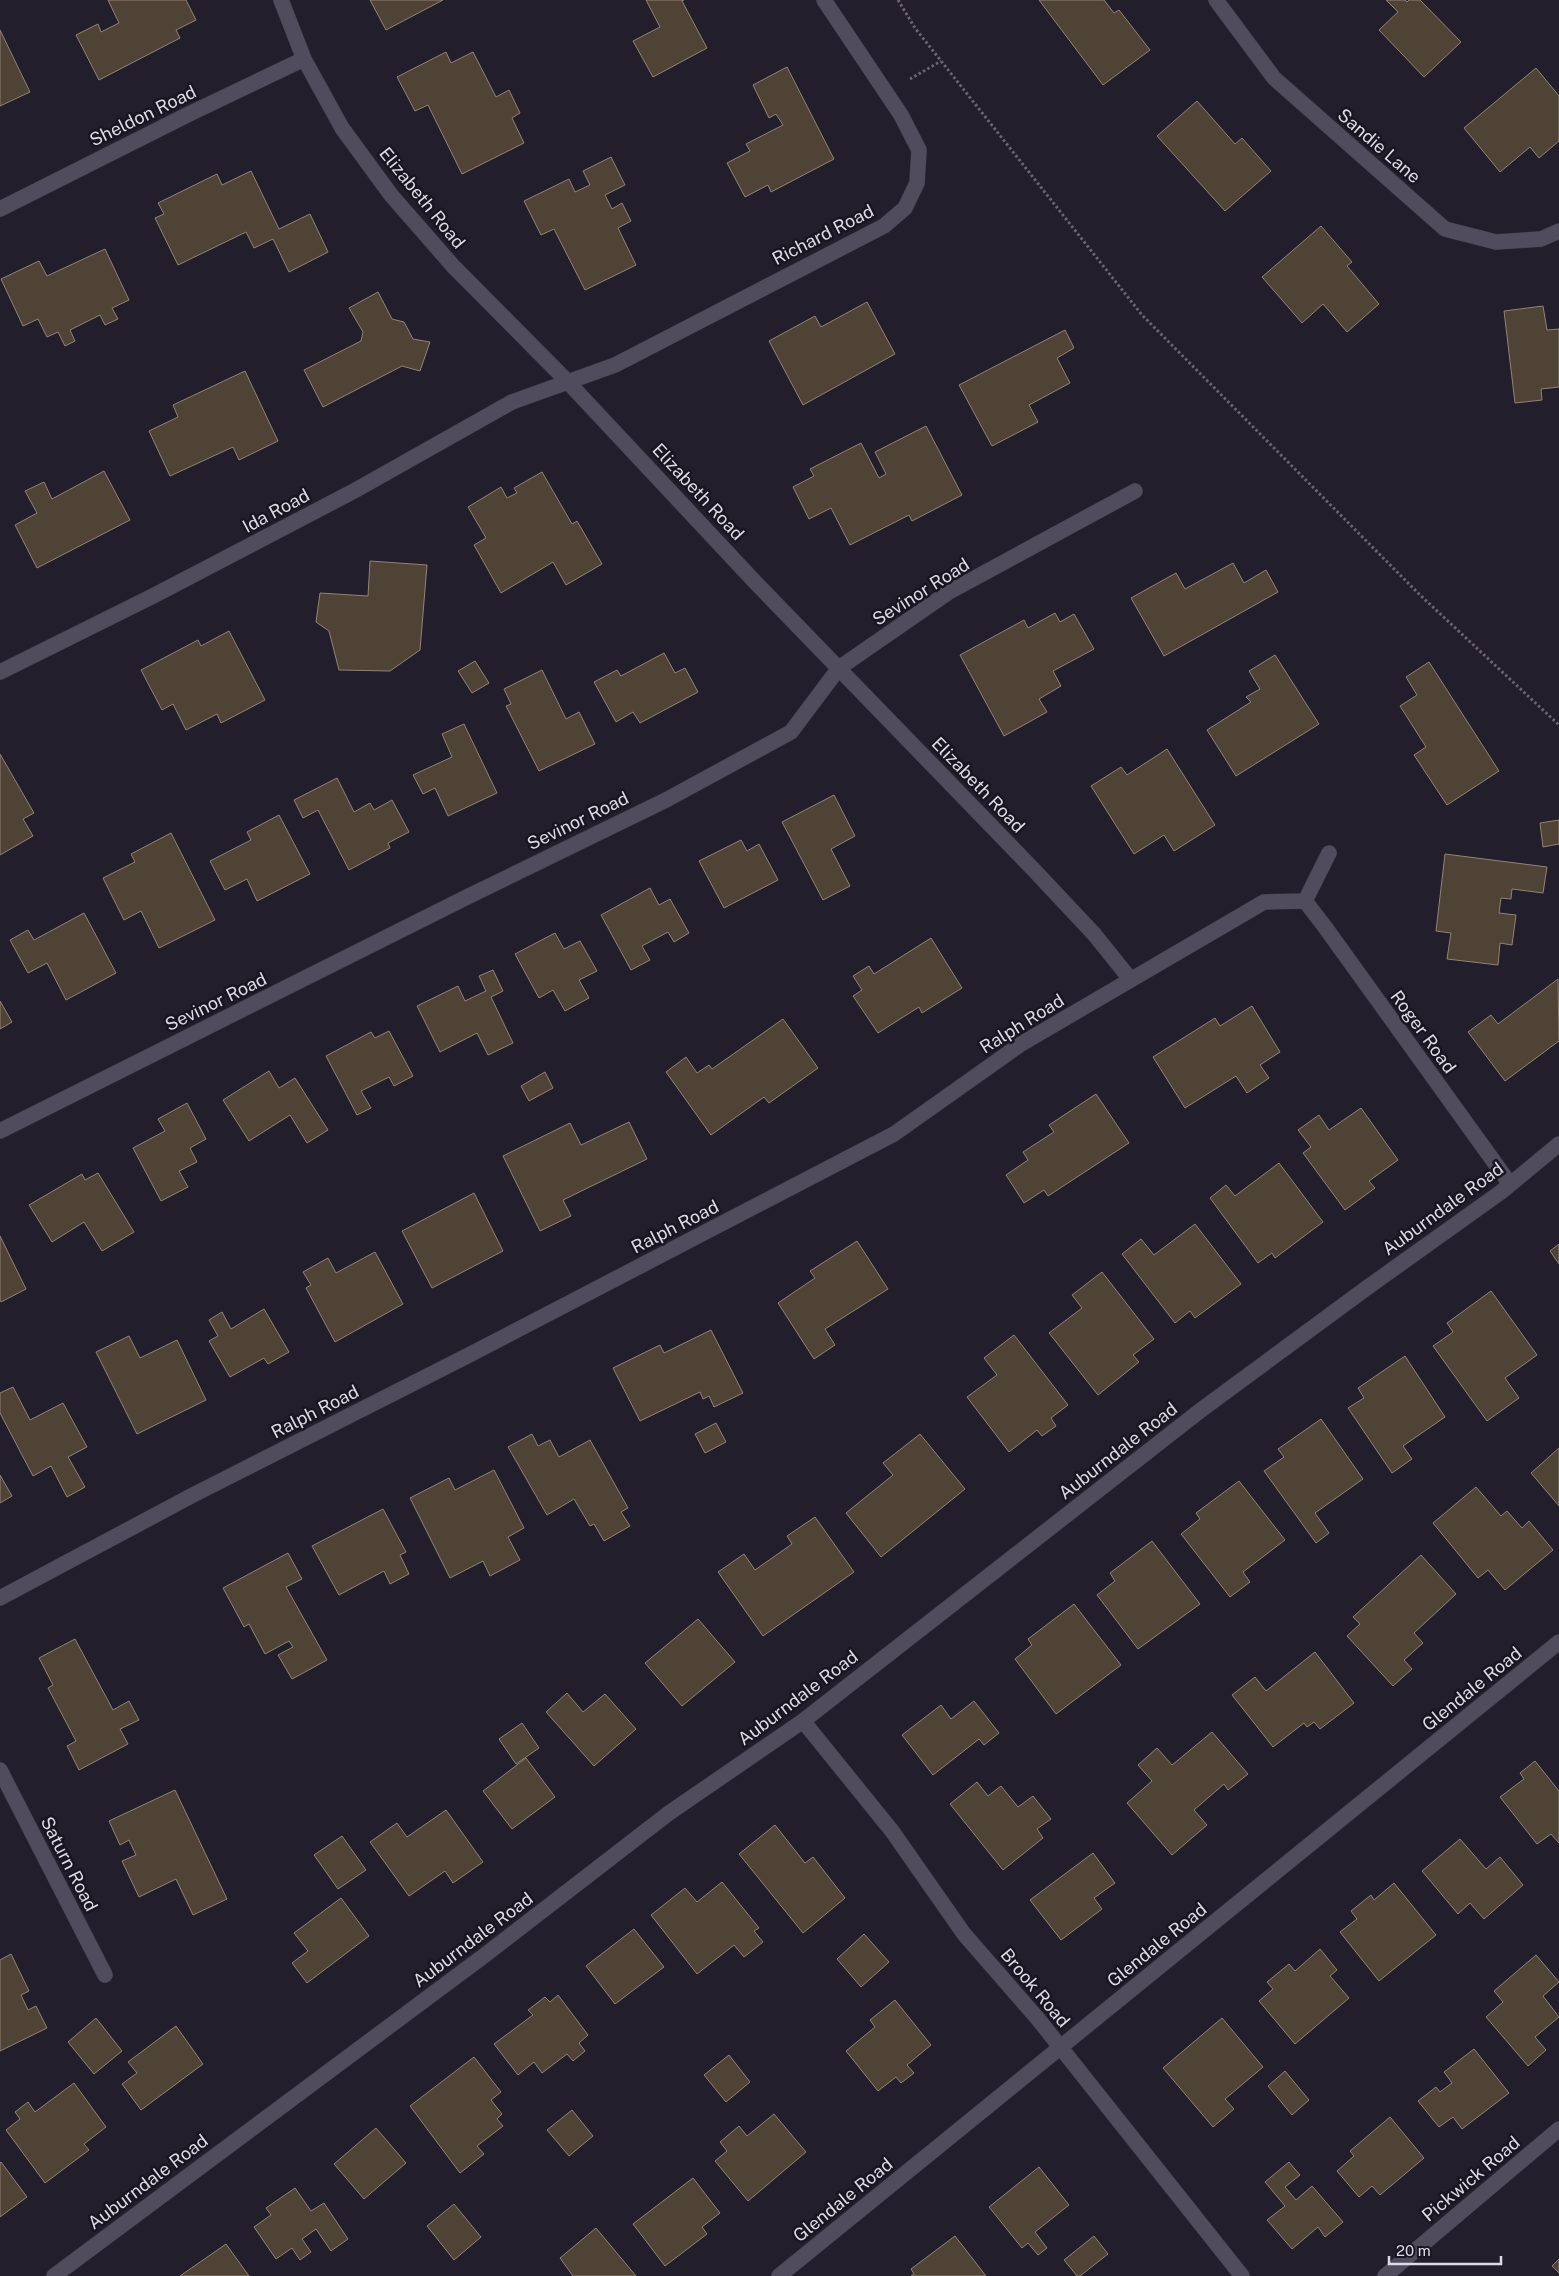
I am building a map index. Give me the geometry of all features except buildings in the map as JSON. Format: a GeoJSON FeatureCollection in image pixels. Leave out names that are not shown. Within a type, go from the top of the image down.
{"type":"FeatureCollection","features":[{"type":"Feature","properties":{"kind":"street","name":"Elizabeth Road"},"geometry":{"type":"LineString","coordinates":[[281,0],[304,59],[342,128],[391,195],[453,266],[568,382],[756,582],[1080,919],[1130,980]]}},
{"type":"Feature","properties":{"kind":"street","name":"Richard Road"},"geometry":{"type":"LineString","coordinates":[[568,382],[615,365],[884,226],[905,208],[917,184],[919,150],[901,115],[824,0]]}},
{"type":"Feature","properties":{"kind":"street","name":"Sandie Lane"},"geometry":{"type":"LineString","coordinates":[[1216,0],[1274,78],[1445,229],[1496,242],[1541,239],[1559,231]]}},
{"type":"Feature","properties":{"kind":"street","name":"Sheldon Road"},"geometry":{"type":"LineString","coordinates":[[0,209],[187,115],[304,59]]}},
{"type":"Feature","properties":{"kind":"street","name":"Ida Road"},"geometry":{"type":"LineString","coordinates":[[0,672],[153,596],[346,496],[512,402],[568,382]]}},
{"type":"Feature","properties":{"kind":"street","name":"Sevinor Road"},"geometry":{"type":"LineString","coordinates":[[0,1131],[467,896],[666,800],[791,732],[840,668],[949,592],[1135,491]]}},
{"type":"Feature","properties":{"kind":"street"},"geometry":{"type":"LineString","coordinates":[[1305,901],[1329,853]]}},
{"type":"Feature","properties":{"kind":"street","name":"Ralph Road"},"geometry":{"type":"LineString","coordinates":[[0,1598],[192,1495],[469,1355],[894,1134],[1021,1044],[1264,902],[1305,901]]}},
{"type":"Feature","properties":{"kind":"street","name":"Roger Road"},"geometry":{"type":"LineString","coordinates":[[1305,901],[1510,1184]]}},
{"type":"Feature","properties":{"kind":"street","name":"Auburndale Road"},"geometry":{"type":"LineString","coordinates":[[54,2276],[485,1955],[668,1813],[803,1721],[1201,1410],[1510,1184],[1559,1144]]}},
{"type":"Feature","properties":{"kind":"street","name":"Glendale Road"},"geometry":{"type":"LineString","coordinates":[[779,2276],[1559,1642]]}},
{"type":"Feature","properties":{"kind":"street","name":"Brook Road"},"geometry":{"type":"LineString","coordinates":[[803,1721],[892,1831],[964,1934],[1060,2048],[1242,2276]]}},
{"type":"Feature","properties":{"kind":"street","name":"Saturn Road"},"geometry":{"type":"LineString","coordinates":[[0,1770],[105,1975]]}},
{"type":"Feature","properties":{"kind":"street","name":"Pickwick Road"},"geometry":{"type":"LineString","coordinates":[[1385,2276],[1559,2130]]}},
{"type":"Feature","properties":{"kind":"path"},"geometry":{"type":"LineString","coordinates":[[898,0],[941,61],[1142,315],[1420,594],[1559,725]]}},
{"type":"Feature","properties":{"kind":"path"},"geometry":{"type":"LineString","coordinates":[[886,92],[941,61]]}}]}
